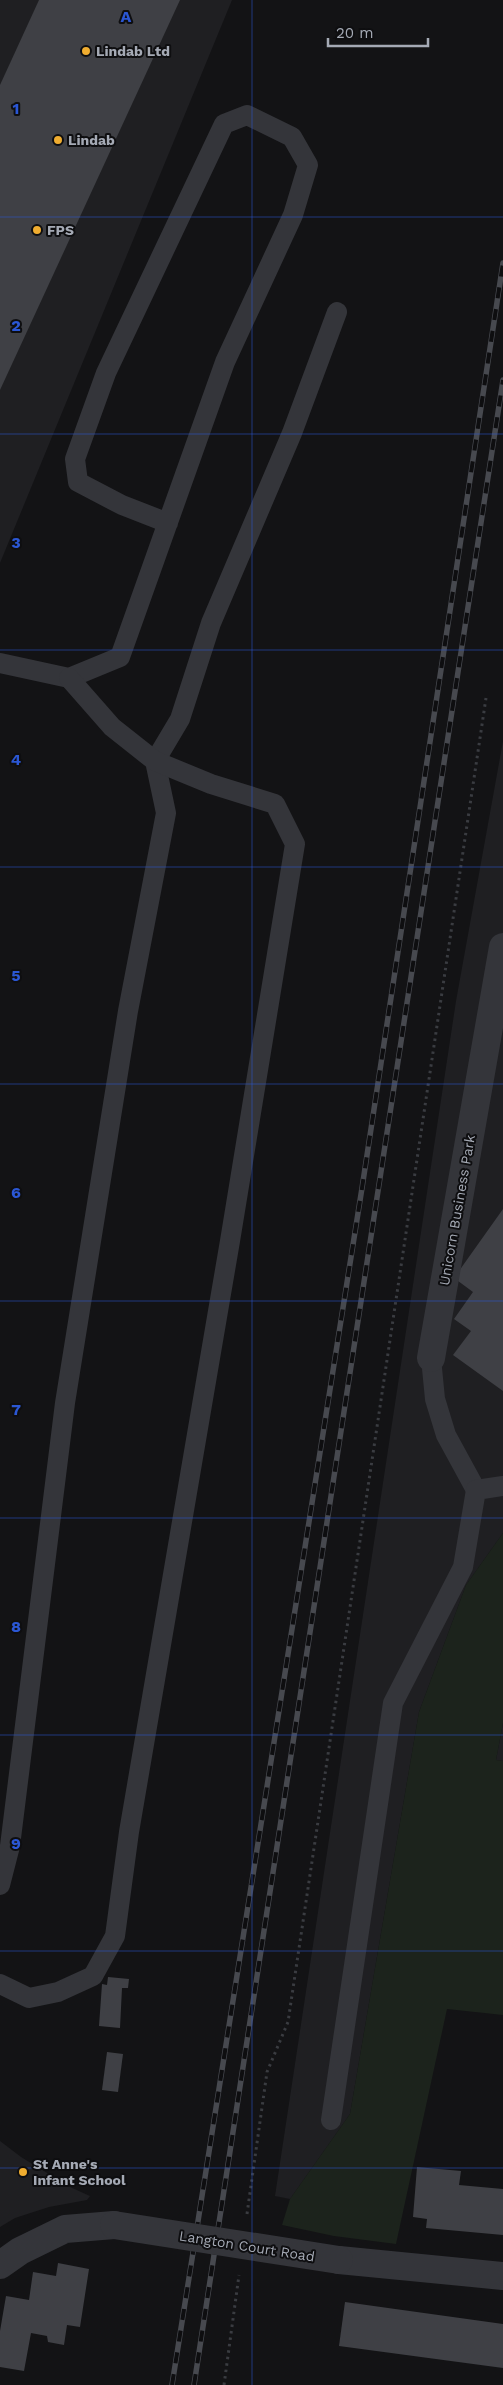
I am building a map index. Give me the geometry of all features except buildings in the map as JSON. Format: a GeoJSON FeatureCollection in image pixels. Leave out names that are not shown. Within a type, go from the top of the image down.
{"type":"FeatureCollection","features":[{"type":"Feature","properties":{"kind":"street","name":"Unicorn Business Park"},"geometry":{"type":"LineString","coordinates":[[431,1358],[493,1065],[503,947]]}},
{"type":"Feature","properties":{"kind":"street","name":"Langton Court Road"},"geometry":{"type":"LineString","coordinates":[[0,2265],[20,2251],[65,2229],[114,2225],[339,2260],[503,2276]]}},
{"type":"Feature","properties":{"kind":"lane"},"geometry":{"type":"LineString","coordinates":[[0,663],[69,678],[120,657],[168,523],[225,362],[293,216],[308,166],[292,137],[247,116],[224,124],[106,373],[75,459],[78,482],[122,505],[168,523]]}},
{"type":"Feature","properties":{"kind":"lane"},"geometry":{"type":"LineString","coordinates":[[0,1885],[10,1846],[66,1393],[128,1011],[166,813],[155,761],[180,719],[211,623],[292,432],[337,312]]}},
{"type":"Feature","properties":{"kind":"lane"},"geometry":{"type":"LineString","coordinates":[[0,1984],[29,1998],[58,1992],[93,1976],[115,1936],[129,1832],[230,1241],[295,844],[275,804],[211,784],[155,761],[112,727],[69,678]]}},
{"type":"Feature","properties":{"kind":"lane"},"geometry":{"type":"LineString","coordinates":[[331,2120],[393,1703],[463,1567],[476,1490],[446,1435],[435,1399],[431,1358]]}},
{"type":"Feature","properties":{"kind":"lane"},"geometry":{"type":"LineString","coordinates":[[476,1490],[503,1486]]}},
{"type":"Feature","properties":{"kind":"path"},"geometry":{"type":"LineString","coordinates":[[247,2219],[267,2072],[288,2022],[486,698]]}},
{"type":"Feature","properties":{"kind":"path"},"geometry":{"type":"LineString","coordinates":[[224,2385],[240,2268]]}},
{"type":"Feature","properties":{"kind":"shaded area"},"geometry":{"type":"Polygon","coordinates":[[[0,0],[232,0],[0,563],[0,0]]]}},
{"type":"Feature","properties":{"kind":"shaded area"},"geometry":{"type":"Polygon","coordinates":[[[503,741],[503,1533],[466,1585],[419,1712],[350,2114],[290,2199],[275,2196],[456,1001],[503,741]]]}},
{"type":"Feature","properties":{"kind":"shaded area"},"geometry":{"type":"Polygon","coordinates":[[[503,1533],[503,1723],[496,1760],[503,1761],[503,2015],[447,2009],[396,2244],[334,2236],[282,2225],[290,2199],[350,2114],[419,1712],[466,1585],[503,1533]]]}},
{"type":"Feature","properties":{"kind":"shaded area"},"geometry":{"type":"Polygon","coordinates":[[[503,1723],[503,1761],[496,1760],[503,1723]]]}},
{"type":"Feature","properties":{"kind":"shaded area","name":"St Anne's Infant School"},"geometry":{"type":"Polygon","coordinates":[[[0,2141],[21,2157],[70,2187],[90,2196],[87,2200],[49,2207],[15,2218],[0,2227],[0,2141]]]}},
{"type":"Feature","properties":{"kind":"railway"},"geometry":{"type":"LineString","coordinates":[[172,2385],[362,1188],[503,263]]}},
{"type":"Feature","properties":{"kind":"railway"},"geometry":{"type":"LineString","coordinates":[[194,2385],[503,380]]}},
{"type":"Feature","properties":{"kind":"place","name":"Lindab Ltd"},"geometry":{"type":"Point","coordinates":[86,51]}},
{"type":"Feature","properties":{"kind":"place","name":"Lindab"},"geometry":{"type":"Point","coordinates":[58,140]}},
{"type":"Feature","properties":{"kind":"place","name":"FPS"},"geometry":{"type":"Point","coordinates":[37,230]}},
{"type":"Feature","properties":{"kind":"place","name":"St Anne's Infant School"},"geometry":{"type":"Point","coordinates":[23,2172]}}]}
